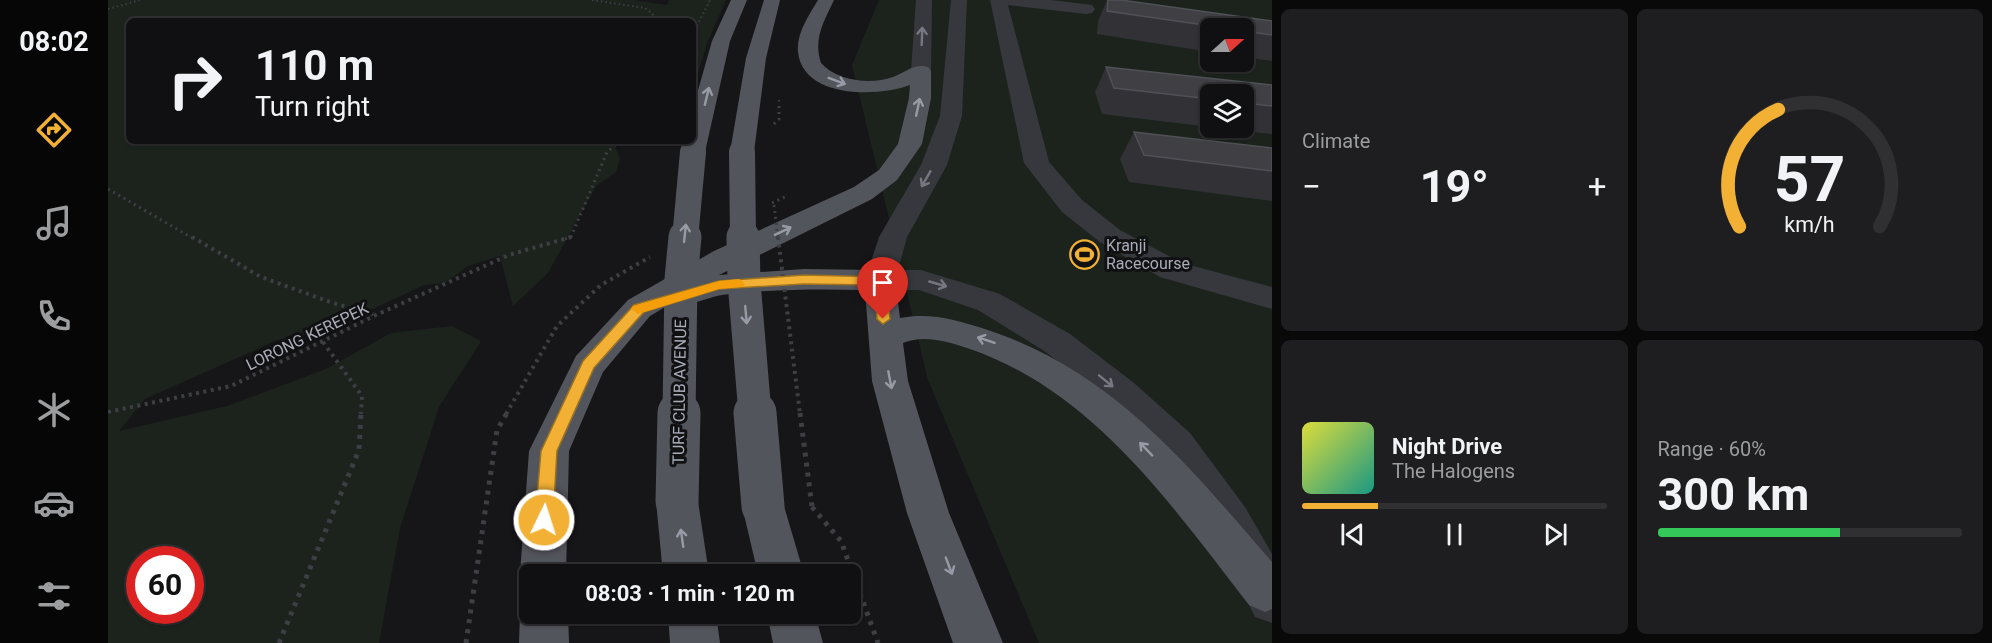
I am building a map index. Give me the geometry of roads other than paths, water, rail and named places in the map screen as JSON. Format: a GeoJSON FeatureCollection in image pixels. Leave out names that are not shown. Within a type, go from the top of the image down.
{"type":"FeatureCollection","features":[{"type":"Feature","properties":{"kind":"main road","name":"TURF CLUB AVENUE"},"geometry":{"type":"LineString","coordinates":[[696,140],[721,41],[739,0]]}},
{"type":"Feature","properties":{"kind":"main road"},"geometry":{"type":"LineString","coordinates":[[772,0],[756,58],[742,152],[744,282],[763,506],[778,564]]}},
{"type":"Feature","properties":{"kind":"main road"},"geometry":{"type":"LineString","coordinates":[[543,564],[549,451],[588,365],[639,308],[725,258],[863,193],[888,175],[910,144],[920,98],[921,71],[891,85],[868,88],[853,87],[820,74],[809,59],[809,37],[826,0]]}},
{"type":"Feature","properties":{"kind":"main road","name":"TURF CLUB AVENUE"},"geometry":{"type":"LineString","coordinates":[[685,564],[677,501],[681,279],[695,144]]}},
{"type":"Feature","properties":{"kind":"main road"},"geometry":{"type":"LineString","coordinates":[[639,308],[719,285],[804,279],[880,280],[890,381],[928,513],[978,643]]}},
{"type":"Feature","properties":{"kind":"main road"},"geometry":{"type":"LineString","coordinates":[[885,338],[899,330],[940,328],[992,342],[1055,374],[1126,428],[1160,464],[1269,595]]}},
{"type":"Feature","properties":{"kind":"main road"},"geometry":{"type":"LineString","coordinates":[[544,624],[544,643]]}},
{"type":"Feature","properties":{"kind":"main road"},"geometry":{"type":"LineString","coordinates":[[693,624],[695,643]]}},
{"type":"Feature","properties":{"kind":"main road"},"geometry":{"type":"LineString","coordinates":[[793,624],[798,643]]}},
{"type":"Feature","properties":{"kind":"street"},"geometry":{"type":"LineString","coordinates":[[921,71],[924,0]]}},
{"type":"Feature","properties":{"kind":"street"},"geometry":{"type":"LineString","coordinates":[[959,0],[951,116],[934,165],[893,237],[880,280],[921,280],[989,302],[1058,343],[1103,379],[1176,445],[1230,521],[1269,595]]}},
{"type":"Feature","properties":{"kind":"street"},"geometry":{"type":"LineString","coordinates":[[998,0],[1037,163],[1072,206],[1110,236],[1171,270],[1272,298]]}},
{"type":"Feature","properties":{"kind":"street"},"geometry":{"type":"LineString","coordinates":[[1005,0],[1086,9]]}},
{"type":"Feature","properties":{"kind":"place","name":"Kranji Racecourse"},"geometry":{"type":"Point","coordinates":[1085,254]}}]}
